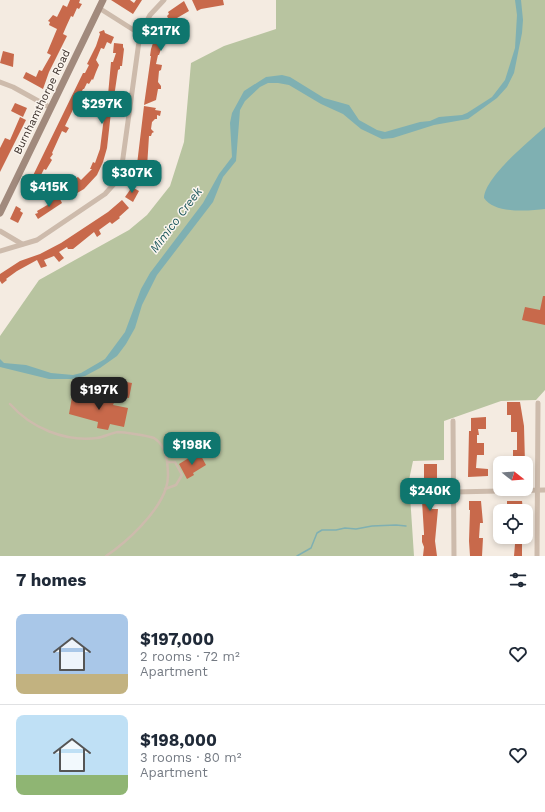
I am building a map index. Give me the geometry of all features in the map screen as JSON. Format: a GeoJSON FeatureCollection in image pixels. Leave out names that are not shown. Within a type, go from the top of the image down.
{"type":"FeatureCollection","features":[{"type":"Feature","properties":{"kind":"main road","name":"Burnhamthorpe Road"},"geometry":{"type":"LineString","coordinates":[[0,213],[103,0]]}},
{"type":"Feature","properties":{"kind":"street"},"geometry":{"type":"LineString","coordinates":[[0,251],[37,240],[105,194],[116,180],[122,165],[140,34],[150,15],[164,0]]}},
{"type":"Feature","properties":{"kind":"street"},"geometry":{"type":"LineString","coordinates":[[99,8],[140,34]]}},
{"type":"Feature","properties":{"kind":"street"},"geometry":{"type":"LineString","coordinates":[[0,82],[13,87],[51,108]]}},
{"type":"Feature","properties":{"kind":"street"},"geometry":{"type":"LineString","coordinates":[[0,230],[22,244]]}},
{"type":"Feature","properties":{"kind":"street"},"geometry":{"type":"LineString","coordinates":[[537,556],[536,490],[538,403]]}},
{"type":"Feature","properties":{"kind":"street"},"geometry":{"type":"LineString","coordinates":[[453,421],[454,556]]}},
{"type":"Feature","properties":{"kind":"street"},"geometry":{"type":"LineString","coordinates":[[454,492],[545,490]]}},
{"type":"Feature","properties":{"kind":"lane"},"geometry":{"type":"LineString","coordinates":[[10,404],[27,419],[54,434],[75,438],[89,438],[119,432],[153,438],[162,446],[168,462],[169,474],[166,489],[154,509],[143,523],[128,538],[106,556]]}},
{"type":"Feature","properties":{"kind":"lane"},"geometry":{"type":"LineString","coordinates":[[166,489],[176,485],[182,476],[176,462],[168,462]]}},
{"type":"Feature","properties":{"kind":"green space"},"geometry":{"type":"Polygon","coordinates":[[[276,0],[545,0],[545,390],[536,400],[501,401],[444,421],[444,460],[413,461],[409,480],[414,556],[0,556],[0,336],[39,280],[129,230],[147,215],[170,186],[184,142],[191,63],[224,46],[276,29],[276,0]]]}},
{"type":"Feature","properties":{"kind":"water"},"geometry":{"type":"Polygon","coordinates":[[[515,0],[521,0],[523,20],[514,73],[507,87],[497,98],[468,119],[434,125],[393,138],[382,139],[361,129],[343,114],[321,104],[289,85],[268,83],[260,87],[245,101],[240,110],[236,161],[223,177],[213,202],[157,275],[142,305],[135,328],[117,356],[85,376],[71,379],[49,379],[0,367],[0,359],[4,363],[26,365],[51,373],[73,375],[81,373],[105,359],[125,332],[141,289],[150,273],[203,203],[219,174],[232,157],[230,123],[232,113],[244,91],[266,77],[282,75],[290,77],[324,98],[349,105],[359,120],[377,130],[385,132],[420,122],[430,121],[439,117],[462,115],[492,97],[505,80],[515,48],[517,15],[515,0]]]}},
{"type":"Feature","properties":{"kind":"water"},"geometry":{"type":"Polygon","coordinates":[[[545,127],[545,209],[521,211],[503,209],[489,203],[484,198],[486,190],[499,170],[545,127]]]}},
{"type":"Feature","properties":{"kind":"building"},"geometry":{"type":"Polygon","coordinates":[[[70,0],[80,0],[79,3],[82,4],[79,9],[77,8],[73,17],[71,16],[63,34],[67,36],[49,72],[43,89],[23,78],[26,72],[36,77],[39,70],[42,71],[51,55],[47,53],[57,29],[49,25],[50,22],[48,21],[53,15],[57,17],[63,5],[67,7],[70,0]]]}},
{"type":"Feature","properties":{"kind":"building"},"geometry":{"type":"Polygon","coordinates":[[[111,0],[130,0],[134,3],[136,0],[142,0],[133,14],[111,0]]]}},
{"type":"Feature","properties":{"kind":"building"},"geometry":{"type":"Polygon","coordinates":[[[192,0],[223,0],[224,5],[197,11],[192,0]]]}},
{"type":"Feature","properties":{"kind":"building"},"geometry":{"type":"Polygon","coordinates":[[[184,1],[189,11],[177,18],[181,22],[178,25],[175,22],[168,30],[167,29],[161,39],[164,40],[156,64],[162,65],[161,70],[159,71],[158,82],[161,89],[158,89],[156,100],[144,105],[151,49],[155,37],[161,27],[159,26],[168,18],[168,12],[184,1]]]}},
{"type":"Feature","properties":{"kind":"building"},"geometry":{"type":"Polygon","coordinates":[[[104,30],[105,33],[114,37],[111,44],[107,42],[104,49],[101,48],[96,60],[99,65],[93,80],[92,79],[89,84],[87,83],[83,89],[65,126],[69,128],[66,133],[62,131],[50,158],[52,160],[46,170],[44,169],[29,199],[24,196],[24,194],[83,73],[85,73],[89,65],[87,64],[96,46],[100,34],[99,32],[104,30]]]}},
{"type":"Feature","properties":{"kind":"building"},"geometry":{"type":"Polygon","coordinates":[[[114,43],[123,44],[124,49],[122,66],[120,66],[120,69],[118,70],[112,103],[107,148],[103,162],[97,175],[84,189],[67,199],[63,193],[68,189],[76,190],[73,185],[76,183],[74,179],[78,177],[81,180],[92,169],[90,169],[93,162],[95,163],[100,149],[104,117],[99,116],[101,105],[107,106],[111,62],[113,62],[116,53],[113,53],[114,43]]]}},
{"type":"Feature","properties":{"kind":"building"},"geometry":{"type":"Polygon","coordinates":[[[3,51],[14,54],[13,67],[0,63],[3,51]]]}},
{"type":"Feature","properties":{"kind":"building"},"geometry":{"type":"Polygon","coordinates":[[[15,103],[27,108],[23,117],[11,111],[15,103]]]}},
{"type":"Feature","properties":{"kind":"building"},"geometry":{"type":"Polygon","coordinates":[[[144,106],[156,108],[155,110],[161,111],[160,116],[157,115],[157,119],[152,122],[151,129],[154,132],[151,136],[149,136],[146,183],[135,181],[144,106]]]}},
{"type":"Feature","properties":{"kind":"building"},"geometry":{"type":"Polygon","coordinates":[[[20,117],[26,120],[0,172],[0,148],[5,138],[10,140],[20,117]]]}},
{"type":"Feature","properties":{"kind":"building"},"geometry":{"type":"Polygon","coordinates":[[[132,187],[139,191],[133,202],[125,197],[132,187]]]}},
{"type":"Feature","properties":{"kind":"building"},"geometry":{"type":"Polygon","coordinates":[[[54,197],[57,200],[60,199],[62,203],[38,219],[35,214],[38,213],[37,211],[49,204],[51,202],[49,200],[54,197]]]}},
{"type":"Feature","properties":{"kind":"building"},"geometry":{"type":"Polygon","coordinates":[[[122,200],[129,208],[112,224],[110,222],[99,230],[101,234],[97,237],[94,232],[73,249],[68,249],[67,247],[59,252],[64,258],[59,262],[54,256],[44,260],[47,266],[41,268],[37,260],[17,271],[2,284],[0,281],[0,274],[20,261],[40,254],[61,243],[108,212],[122,200]]]}},
{"type":"Feature","properties":{"kind":"building"},"geometry":{"type":"Polygon","coordinates":[[[16,206],[21,209],[20,211],[23,213],[18,223],[10,219],[16,206]]]}},
{"type":"Feature","properties":{"kind":"building"},"geometry":{"type":"Polygon","coordinates":[[[543,296],[545,296],[545,325],[522,320],[525,307],[540,310],[543,296]]]}},
{"type":"Feature","properties":{"kind":"building"},"geometry":{"type":"Polygon","coordinates":[[[126,382],[132,383],[129,398],[123,397],[126,382]]]}},
{"type":"Feature","properties":{"kind":"building"},"geometry":{"type":"Polygon","coordinates":[[[83,393],[115,400],[113,405],[128,408],[124,427],[110,424],[108,430],[97,428],[98,422],[69,414],[72,397],[82,399],[83,393]]]}},
{"type":"Feature","properties":{"kind":"building"},"geometry":{"type":"Polygon","coordinates":[[[507,402],[520,402],[524,426],[525,456],[513,456],[513,450],[517,450],[517,432],[511,432],[511,415],[507,415],[507,402]]]}},
{"type":"Feature","properties":{"kind":"building"},"geometry":{"type":"Polygon","coordinates":[[[486,417],[486,429],[478,429],[479,435],[477,435],[477,443],[484,443],[484,455],[477,455],[476,468],[488,469],[488,476],[468,477],[469,431],[471,431],[471,418],[486,417]]]}},
{"type":"Feature","properties":{"kind":"building"},"geometry":{"type":"Polygon","coordinates":[[[200,454],[206,465],[193,473],[194,475],[187,479],[179,464],[192,456],[193,458],[200,454]]]}},
{"type":"Feature","properties":{"kind":"building"},"geometry":{"type":"Polygon","coordinates":[[[424,464],[437,464],[437,495],[432,495],[432,509],[438,509],[435,541],[437,556],[423,556],[424,547],[422,535],[424,535],[424,533],[422,501],[426,501],[426,492],[424,487],[433,479],[424,479],[424,464]]]}},
{"type":"Feature","properties":{"kind":"building"},"geometry":{"type":"Polygon","coordinates":[[[469,501],[481,501],[483,523],[480,523],[479,538],[483,538],[482,556],[470,556],[469,501]]]}},
{"type":"Feature","properties":{"kind":"building"},"geometry":{"type":"Polygon","coordinates":[[[507,501],[522,501],[522,504],[507,504],[507,501]]]}},
{"type":"Feature","properties":{"kind":"building"},"geometry":{"type":"Polygon","coordinates":[[[515,544],[522,544],[522,556],[514,556],[515,544]]]}},
{"type":"Feature","properties":{"kind":"waterway"},"geometry":{"type":"LineString","coordinates":[[297,556],[311,548],[317,533],[322,530],[336,530],[345,528],[356,529],[372,526],[406,526]]}},
{"type":"Feature","properties":{"kind":"water label","name":"Mimico Creek"},"geometry":{"type":"Point","coordinates":[176,220]}}]}
